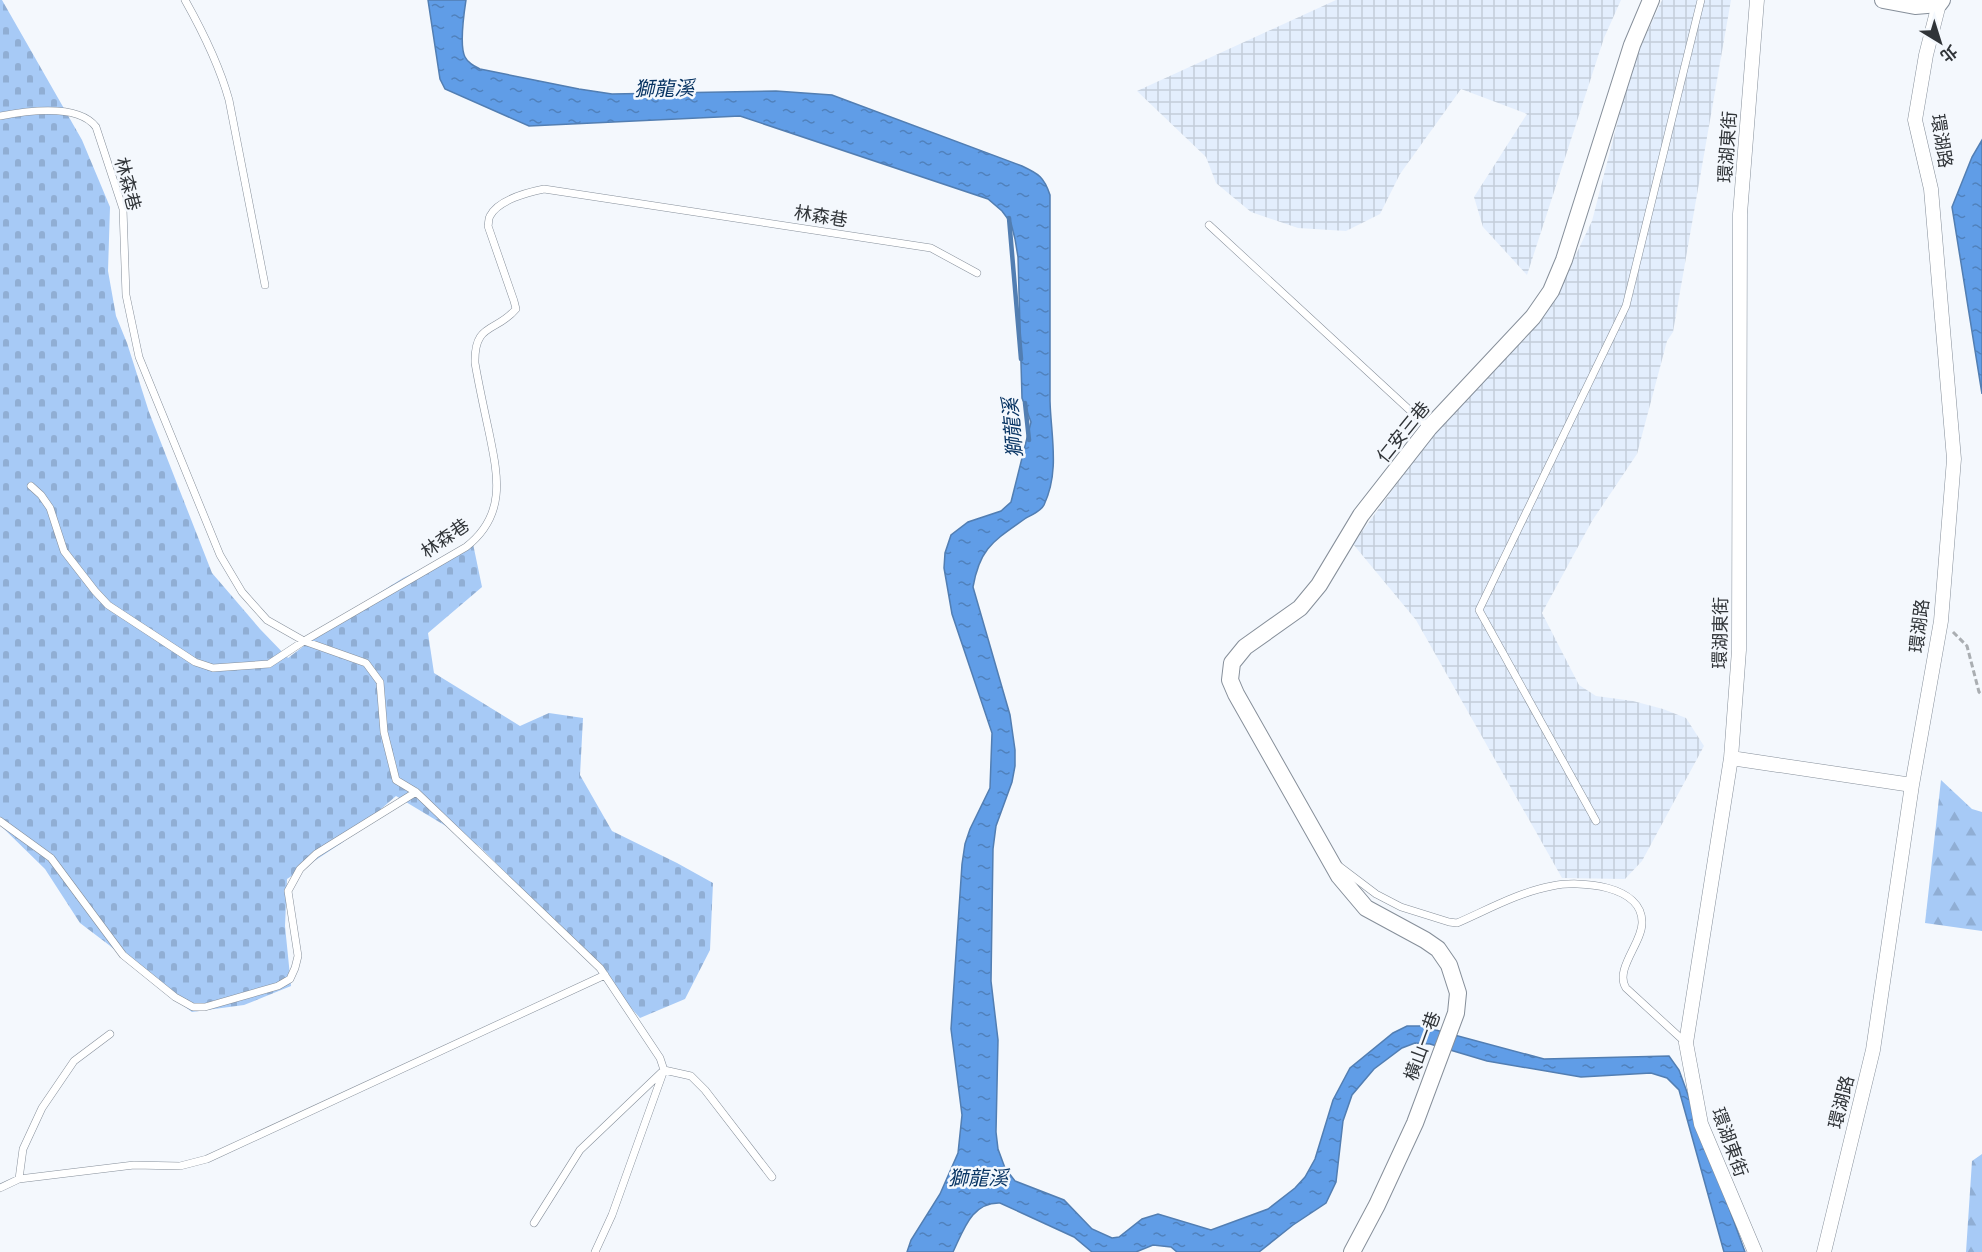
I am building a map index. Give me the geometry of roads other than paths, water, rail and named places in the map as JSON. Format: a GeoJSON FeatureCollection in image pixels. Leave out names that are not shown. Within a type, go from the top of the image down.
{"type":"FeatureCollection","features":[{"type":"Feature","properties":{"kind":"street","name":"仁安三巷"},"geometry":{"type":"LineString","coordinates":[[1330,859],[1236,694],[1230,680],[1232,663],[1245,647],[1300,608],[1319,585],[1362,515],[1429,428],[1533,317],[1551,291],[1564,260],[1632,45],[1651,0]]}},
{"type":"Feature","properties":{"kind":"street","name":"環湖東街"},"geometry":{"type":"LineString","coordinates":[[1755,1252],[1701,1124],[1686,1043],[1731,758],[1739,650],[1740,214],[1757,0]]}},
{"type":"Feature","properties":{"kind":"street"},"geometry":{"type":"LineString","coordinates":[[1883,0],[1915,6],[1940,2]]}},
{"type":"Feature","properties":{"kind":"street","name":"環湖路"},"geometry":{"type":"LineString","coordinates":[[1824,1252],[1873,1050],[1912,785],[1941,621],[1954,459],[1931,189],[1915,120],[1926,55],[1940,2]]}},
{"type":"Feature","properties":{"kind":"street"},"geometry":{"type":"LineString","coordinates":[[1731,758],[1912,785]]}},
{"type":"Feature","properties":{"kind":"street","name":"橫山一巷"},"geometry":{"type":"LineString","coordinates":[[1330,859],[1339,876],[1366,908],[1438,949],[1449,965],[1458,993],[1456,1013],[1415,1123],[1377,1205],[1352,1252]]}},
{"type":"Feature","properties":{"kind":"lane"},"geometry":{"type":"LineString","coordinates":[[185,0],[205,34],[222,75],[229,100],[265,285]]}},
{"type":"Feature","properties":{"kind":"lane"},"geometry":{"type":"LineString","coordinates":[[1596,821],[1479,610],[1626,306],[1701,0]]}},
{"type":"Feature","properties":{"kind":"lane","name":"林森巷"},"geometry":{"type":"LineString","coordinates":[[0,116],[44,111],[81,114],[91,120],[96,127],[123,209],[126,295],[143,368],[220,555],[242,592],[267,620],[304,641],[466,547],[487,525],[495,504],[497,472],[474,350],[479,335],[516,309],[488,226],[490,216],[500,206],[523,194],[544,189],[930,248],[977,273]]}},
{"type":"Feature","properties":{"kind":"lane"},"geometry":{"type":"LineString","coordinates":[[1209,225],[1429,428]]}},
{"type":"Feature","properties":{"kind":"lane"},"geometry":{"type":"LineString","coordinates":[[31,486],[50,508],[64,551],[108,605],[195,662],[213,668],[269,664],[304,641],[366,663],[380,682],[384,732],[396,780],[416,792],[605,975],[660,1058],[664,1070],[612,1215],[595,1252]]}},
{"type":"Feature","properties":{"kind":"lane"},"geometry":{"type":"LineString","coordinates":[[0,821],[51,858],[123,955],[175,997],[193,1007],[205,1007],[278,986],[290,979],[298,956],[288,891],[300,869],[316,854],[416,792]]}},
{"type":"Feature","properties":{"kind":"lane"},"geometry":{"type":"LineString","coordinates":[[1330,859],[1376,894],[1401,907],[1457,923],[1519,896],[1552,885],[1578,884],[1614,889],[1627,895],[1636,903],[1643,923],[1622,981],[1686,1043]]}},
{"type":"Feature","properties":{"kind":"lane"},"geometry":{"type":"LineString","coordinates":[[0,1188],[19,1179],[134,1165],[180,1166],[207,1159],[605,975]]}},
{"type":"Feature","properties":{"kind":"lane"},"geometry":{"type":"LineString","coordinates":[[19,1179],[23,1149],[42,1108],[74,1061],[110,1034]]}},
{"type":"Feature","properties":{"kind":"lane"},"geometry":{"type":"LineString","coordinates":[[664,1070],[691,1076],[705,1090],[772,1177]]}},
{"type":"Feature","properties":{"kind":"lane"},"geometry":{"type":"LineString","coordinates":[[534,1223],[580,1150],[664,1070]]}},
{"type":"Feature","properties":{"kind":"water","name":"獅龍溪"},"geometry":{"type":"Polygon","coordinates":[[[428,0],[466,0],[463,52],[468,61],[480,69],[612,94],[776,91],[832,95],[1022,166],[1037,174],[1045,184],[1050,195],[1052,479],[1043,507],[997,539],[984,554],[973,587],[1010,715],[1015,750],[1012,782],[996,826],[993,849],[991,981],[998,1040],[996,1132],[998,1149],[1005,1168],[1015,1181],[1064,1200],[1092,1229],[1112,1238],[1119,1237],[1142,1219],[1158,1214],[1211,1230],[1268,1209],[1305,1177],[1315,1159],[1333,1100],[1350,1068],[1393,1033],[1407,1026],[1421,1026],[1544,1059],[1669,1056],[1679,1070],[1745,1252],[1724,1252],[1679,1090],[1667,1078],[1651,1073],[1581,1077],[1487,1061],[1430,1044],[1415,1043],[1402,1048],[1374,1069],[1352,1095],[1343,1121],[1336,1182],[1326,1203],[1259,1252],[1177,1252],[1171,1247],[1153,1245],[1136,1252],[1092,1252],[1074,1237],[1000,1203],[982,1207],[970,1218],[953,1252],[907,1252],[911,1240],[940,1194],[958,1153],[962,1115],[951,1029],[962,864],[970,829],[990,788],[992,733],[952,614],[944,568],[945,553],[951,535],[968,522],[1001,511],[1011,502],[1031,422],[1022,398],[1018,257],[1011,223],[1002,211],[988,199],[740,116],[529,126],[445,89],[440,79],[428,0]]]}},
{"type":"Feature","properties":{"kind":"water"},"geometry":{"type":"Polygon","coordinates":[[[1982,140],[1982,394],[1952,207],[1972,157],[1982,140]]]}},
{"type":"Feature","properties":{"kind":"waterway","name":"獅龍溪"},"geometry":{"type":"LineString","coordinates":[[1009,218],[1021,359]]}},
{"type":"Feature","properties":{"kind":"waterway","name":"獅龍溪"},"geometry":{"type":"LineString","coordinates":[[1025,403],[1029,440]]}}]}
